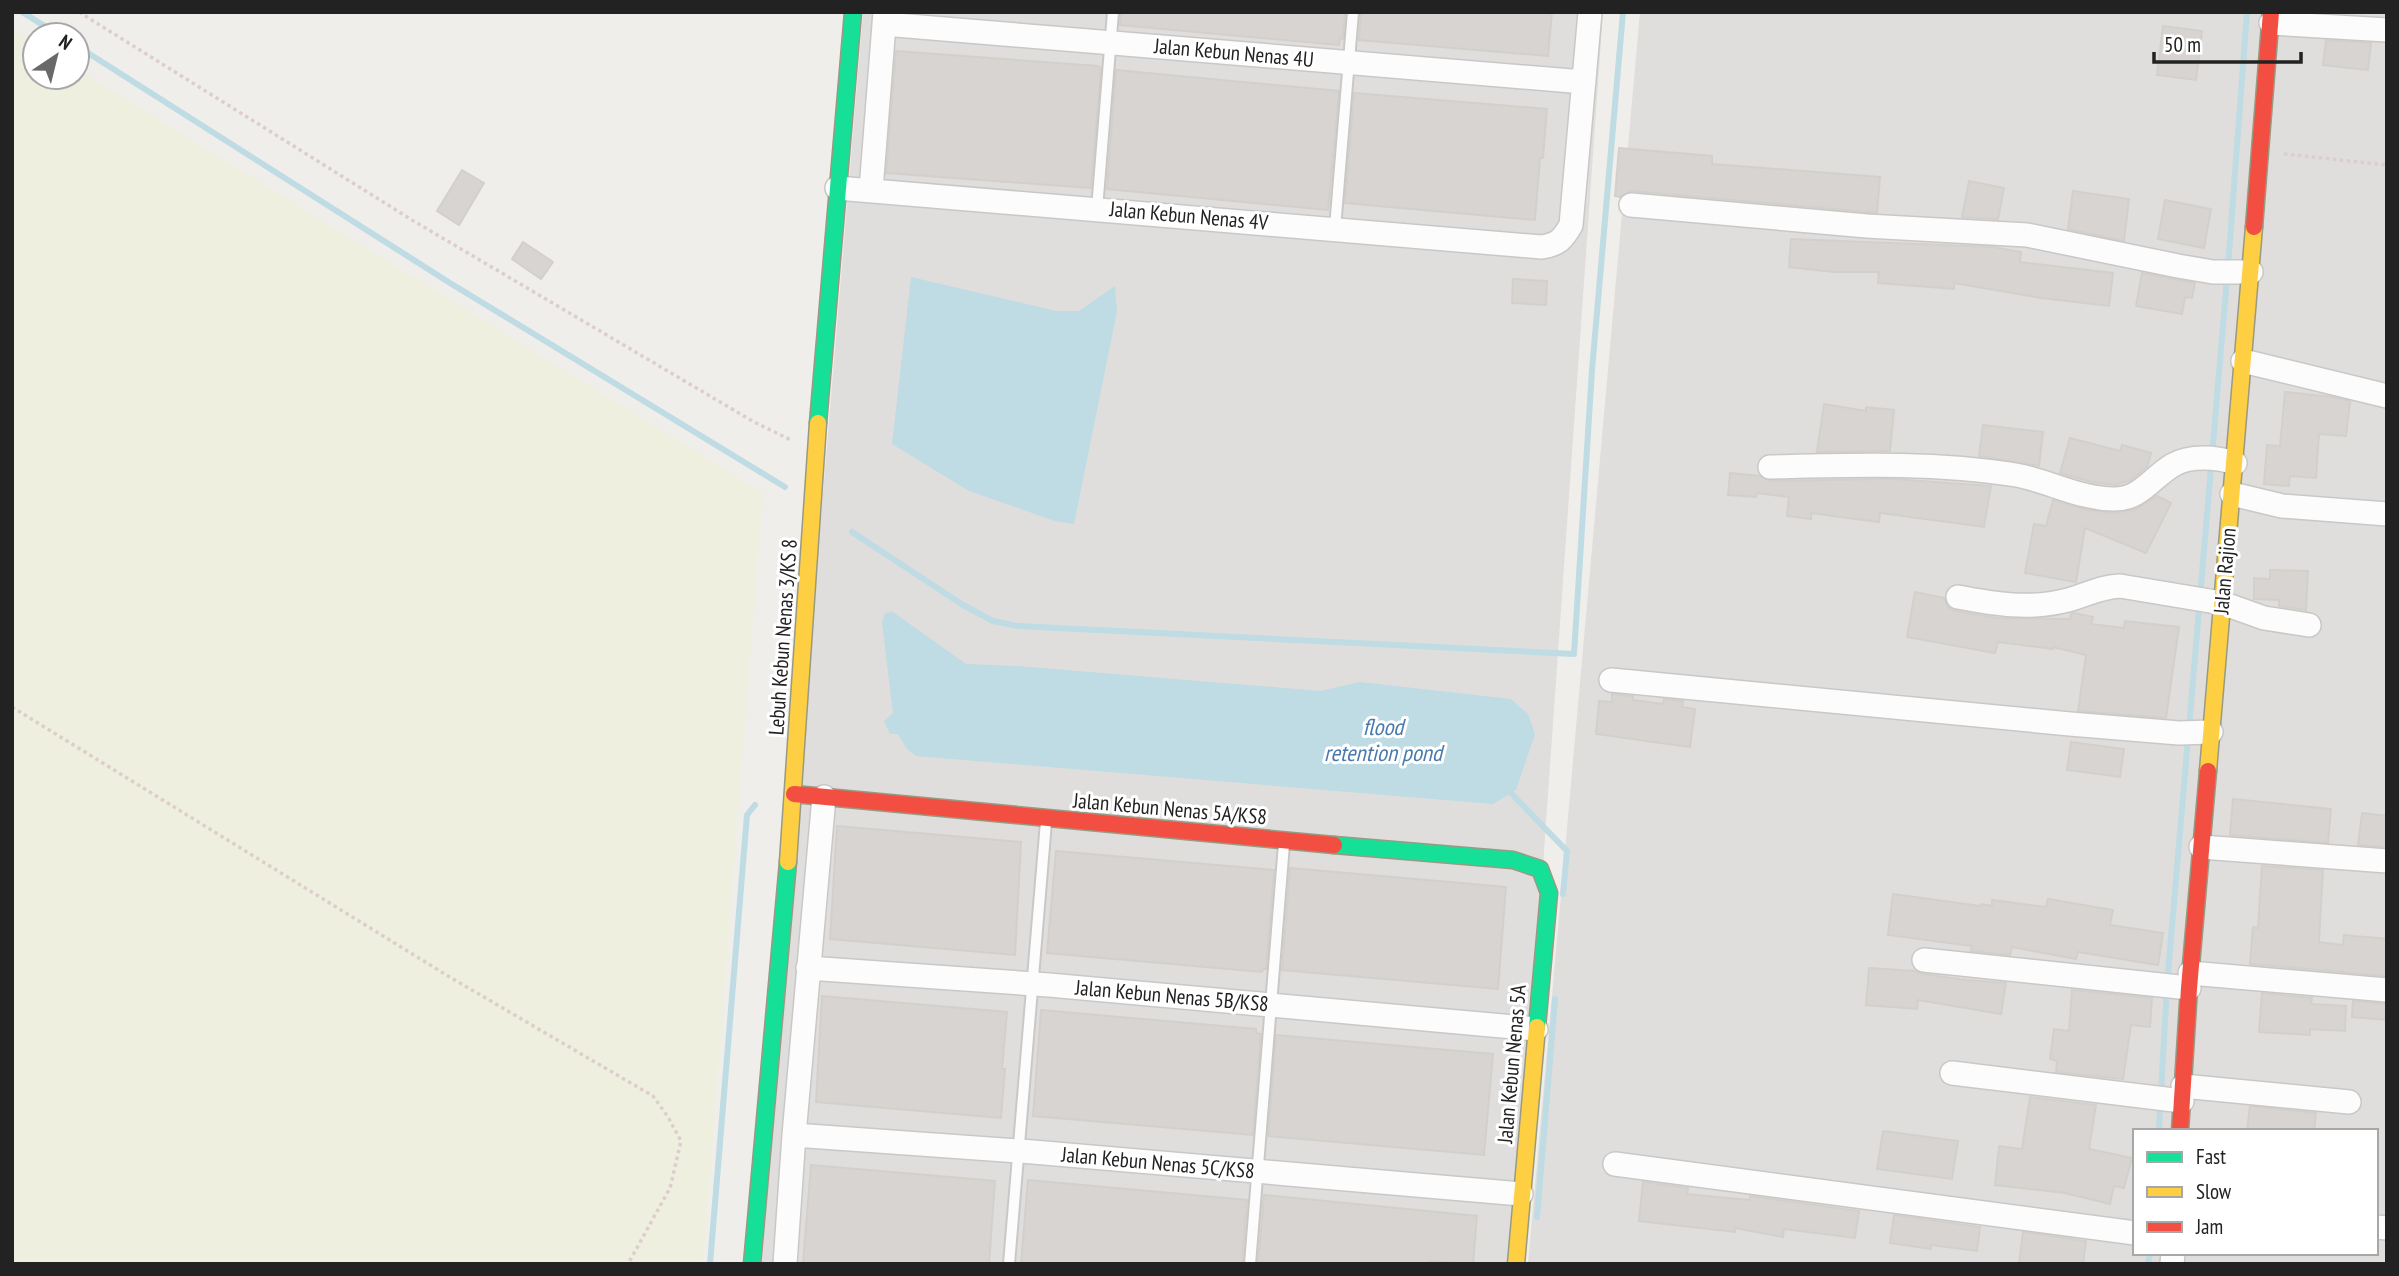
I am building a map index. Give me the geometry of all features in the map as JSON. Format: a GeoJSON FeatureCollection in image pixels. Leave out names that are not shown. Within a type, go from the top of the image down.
{"type":"FeatureCollection","features":[{"type":"Feature","properties":{"kind":"street","name":"Lebuh Kebun Nenas 3/KS 8"},"geometry":{"type":"LineString","coordinates":[[751,1264],[794,794],[816,452],[853,12]]}},
{"type":"Feature","properties":{"kind":"street"},"geometry":{"type":"LineString","coordinates":[[1584,82],[1590,12]]}},
{"type":"Feature","properties":{"kind":"street","name":"Jalan Kebun Nenas 4U"},"geometry":{"type":"LineString","coordinates":[[885,18],[1110,43],[1584,82]]}},
{"type":"Feature","properties":{"kind":"street"},"geometry":{"type":"LineString","coordinates":[[871,190],[885,18]]}},
{"type":"Feature","properties":{"kind":"street"},"geometry":{"type":"LineString","coordinates":[[2275,19],[2325,27],[2387,30]]}},
{"type":"Feature","properties":{"kind":"street","name":"Jalan Rajion"},"geometry":{"type":"LineString","coordinates":[[2180,1129],[2182,1093],[2179,983],[2215,848],[2197,733],[2232,494],[2231,462],[2244,361],[2245,272],[2275,19]]}},
{"type":"Feature","properties":{"kind":"street","name":"Jalan Kebun Nenas 4V"},"geometry":{"type":"LineString","coordinates":[[837,188],[1554,246],[1564,238],[1571,225],[1584,82]]}},
{"type":"Feature","properties":{"kind":"street"},"geometry":{"type":"LineString","coordinates":[[1631,205],[1867,226],[2027,235],[2213,272],[2245,272]]}},
{"type":"Feature","properties":{"kind":"street"},"geometry":{"type":"LineString","coordinates":[[2244,361],[2387,396]]}},
{"type":"Feature","properties":{"kind":"street"},"geometry":{"type":"LineString","coordinates":[[1770,467],[1900,464],[2017,475],[2099,499],[2127,499],[2143,490],[2172,466],[2186,460],[2202,458],[2231,462]]}},
{"type":"Feature","properties":{"kind":"street"},"geometry":{"type":"LineString","coordinates":[[2232,494],[2282,506],[2387,514]]}},
{"type":"Feature","properties":{"kind":"street"},"geometry":{"type":"LineString","coordinates":[[1958,597],[2000,604],[2035,605],[2069,600],[2084,593],[2120,586],[2217,602],[2264,618],[2309,625]]}},
{"type":"Feature","properties":{"kind":"street"},"geometry":{"type":"LineString","coordinates":[[1611,680],[2070,724],[2197,733]]}},
{"type":"Feature","properties":{"kind":"street","name":"Jalan Kebun Nenas 5A/KS8"},"geometry":{"type":"LineString","coordinates":[[794,794],[1513,860],[1540,869]]}},
{"type":"Feature","properties":{"kind":"street"},"geometry":{"type":"LineString","coordinates":[[785,1264],[824,797]]}},
{"type":"Feature","properties":{"kind":"street"},"geometry":{"type":"LineString","coordinates":[[2215,848],[2387,861]]}},
{"type":"Feature","properties":{"kind":"street","name":"Jalan Kebun Nenas 5A"},"geometry":{"type":"LineString","coordinates":[[1516,1264],[1549,893],[1540,869]]}},
{"type":"Feature","properties":{"kind":"street"},"geometry":{"type":"LineString","coordinates":[[1924,960],[2179,983],[2387,990]]}},
{"type":"Feature","properties":{"kind":"street","name":"Jalan Kebun Nenas 5B/KS8"},"geometry":{"type":"LineString","coordinates":[[808,968],[1033,984],[1536,1029]]}},
{"type":"Feature","properties":{"kind":"street"},"geometry":{"type":"LineString","coordinates":[[1952,1073],[2182,1093],[2348,1102]]}},
{"type":"Feature","properties":{"kind":"street","name":"Jalan Kebun Nenas 5C/KS8"},"geometry":{"type":"LineString","coordinates":[[794,1135],[1019,1151],[1521,1194]]}},
{"type":"Feature","properties":{"kind":"street"},"geometry":{"type":"LineString","coordinates":[[1615,1164],[2133,1233]]}},
{"type":"Feature","properties":{"kind":"lane"},"geometry":{"type":"LineString","coordinates":[[1097,209],[1113,12]]}},
{"type":"Feature","properties":{"kind":"lane"},"geometry":{"type":"LineString","coordinates":[[1335,229],[1353,12]]}},
{"type":"Feature","properties":{"kind":"lane"},"geometry":{"type":"LineString","coordinates":[[1009,1264],[1046,819]]}},
{"type":"Feature","properties":{"kind":"lane"},"geometry":{"type":"LineString","coordinates":[[1250,1264],[1285,841]]}},
{"type":"Feature","properties":{"kind":"path"},"geometry":{"type":"LineString","coordinates":[[79,12],[412,220],[754,422],[816,452]]}},
{"type":"Feature","properties":{"kind":"path"},"geometry":{"type":"LineString","coordinates":[[2260,151],[2387,165]]}},
{"type":"Feature","properties":{"kind":"path"},"geometry":{"type":"LineString","coordinates":[[12,707],[448,976],[653,1096],[681,1141],[670,1188],[628,1264]]}},
{"type":"Feature","properties":{"kind":"shaded area"},"geometry":{"type":"Polygon","coordinates":[[[863,12],[1603,12],[1515,1264],[759,1264],[863,12]]]}},
{"type":"Feature","properties":{"kind":"shaded area"},"geometry":{"type":"Polygon","coordinates":[[[1640,12],[2387,12],[2387,1264],[1528,1264],[1640,12]]]}},
{"type":"Feature","properties":{"kind":"green space"},"geometry":{"type":"Polygon","coordinates":[[[12,29],[21,34],[21,91],[91,91],[91,78],[763,493],[703,1264],[12,1264],[12,29]]]}},
{"type":"Feature","properties":{"kind":"water"},"geometry":{"type":"Polygon","coordinates":[[[911,277],[1056,311],[1079,311],[1115,286],[1117,311],[1074,524],[1055,521],[969,491],[892,444],[911,277]]]}},
{"type":"Feature","properties":{"kind":"water","name":"flood retention pond"},"geometry":{"type":"Polygon","coordinates":[[[893,612],[966,664],[1320,691],[1360,682],[1511,699],[1528,714],[1535,734],[1516,790],[1493,804],[916,756],[907,749],[898,734],[890,734],[884,721],[893,713],[882,623],[885,613],[893,612]]]}},
{"type":"Feature","properties":{"kind":"building"},"geometry":{"type":"Polygon","coordinates":[[[1121,12],[1345,12],[1343,39],[1340,38],[1339,45],[1120,25],[1121,12]]]}},
{"type":"Feature","properties":{"kind":"building"},"geometry":{"type":"Polygon","coordinates":[[[1361,12],[1552,12],[1548,56],[1359,40],[1361,12]]]}},
{"type":"Feature","properties":{"kind":"building"},"geometry":{"type":"Polygon","coordinates":[[[2163,26],[2202,31],[2196,80],[2157,75],[2163,26]]]}},
{"type":"Feature","properties":{"kind":"building"},"geometry":{"type":"Polygon","coordinates":[[[2326,40],[2371,43],[2368,70],[2323,65],[2326,40]]]}},
{"type":"Feature","properties":{"kind":"building"},"geometry":{"type":"Polygon","coordinates":[[[896,51],[1101,68],[1091,188],[886,173],[896,51]]]}},
{"type":"Feature","properties":{"kind":"building"},"geometry":{"type":"Polygon","coordinates":[[[1116,70],[1339,91],[1328,210],[1107,189],[1116,70]]]}},
{"type":"Feature","properties":{"kind":"building"},"geometry":{"type":"Polygon","coordinates":[[[1354,93],[1547,109],[1535,220],[1345,203],[1354,93]]]}},
{"type":"Feature","properties":{"kind":"building"},"geometry":{"type":"Polygon","coordinates":[[[1619,148],[1712,156],[1712,164],[1880,177],[1877,213],[1632,191],[1620,197],[1615,196],[1619,148]]]}},
{"type":"Feature","properties":{"kind":"building"},"geometry":{"type":"Polygon","coordinates":[[[462,170],[484,183],[459,225],[437,211],[462,170]]]}},
{"type":"Feature","properties":{"kind":"building"},"geometry":{"type":"Polygon","coordinates":[[[1969,181],[2004,188],[1998,219],[1962,217],[1969,181]]]}},
{"type":"Feature","properties":{"kind":"building"},"geometry":{"type":"Polygon","coordinates":[[[2073,191],[2129,199],[2124,241],[2068,229],[2073,191]]]}},
{"type":"Feature","properties":{"kind":"building"},"geometry":{"type":"Polygon","coordinates":[[[2165,200],[2211,209],[2204,248],[2158,239],[2165,200]]]}},
{"type":"Feature","properties":{"kind":"building"},"geometry":{"type":"Polygon","coordinates":[[[1791,239],[1993,247],[2021,252],[2020,262],[2113,273],[2109,306],[1954,283],[1954,289],[1878,283],[1879,272],[1834,272],[1789,267],[1791,239]]]}},
{"type":"Feature","properties":{"kind":"building"},"geometry":{"type":"Polygon","coordinates":[[[523,242],[553,262],[541,279],[512,259],[523,242]]]}},
{"type":"Feature","properties":{"kind":"building"},"geometry":{"type":"Polygon","coordinates":[[[2142,273],[2195,283],[2192,298],[2185,297],[2182,314],[2136,306],[2142,273]]]}},
{"type":"Feature","properties":{"kind":"building"},"geometry":{"type":"Polygon","coordinates":[[[1513,279],[1547,281],[1546,305],[1512,303],[1513,279]]]}},
{"type":"Feature","properties":{"kind":"building"},"geometry":{"type":"Polygon","coordinates":[[[2285,392],[2350,401],[2346,436],[2319,434],[2316,478],[2290,476],[2289,486],[2264,484],[2267,445],[2280,446],[2285,392]]]}},
{"type":"Feature","properties":{"kind":"building"},"geometry":{"type":"Polygon","coordinates":[[[1824,404],[1866,411],[1866,407],[1894,410],[1890,451],[1817,452],[1824,404]]]}},
{"type":"Feature","properties":{"kind":"building"},"geometry":{"type":"Polygon","coordinates":[[[1983,425],[2043,432],[2039,466],[1979,456],[1983,425]]]}},
{"type":"Feature","properties":{"kind":"building"},"geometry":{"type":"Polygon","coordinates":[[[2070,438],[2120,451],[2122,445],[2151,453],[2147,467],[2131,480],[2114,485],[2092,482],[2060,473],[2070,438]]]}},
{"type":"Feature","properties":{"kind":"building"},"geometry":{"type":"Polygon","coordinates":[[[1730,473],[1760,476],[1770,481],[1893,479],[1991,486],[1984,527],[1880,513],[1879,522],[1811,513],[1811,519],[1787,516],[1789,497],[1757,493],[1756,497],[1728,495],[1730,473]]]}},
{"type":"Feature","properties":{"kind":"building"},"geometry":{"type":"Polygon","coordinates":[[[2157,496],[2171,503],[2146,553],[2085,528],[2076,582],[2025,573],[2034,524],[2046,526],[2053,500],[2087,510],[2115,513],[2136,509],[2157,496]]]}},
{"type":"Feature","properties":{"kind":"building"},"geometry":{"type":"Polygon","coordinates":[[[2270,570],[2308,571],[2306,610],[2279,606],[2279,600],[2254,599],[2254,578],[2270,579],[2270,570]]]}},
{"type":"Feature","properties":{"kind":"building"},"geometry":{"type":"Polygon","coordinates":[[[1915,592],[1944,598],[1948,607],[1955,611],[1997,618],[2070,619],[2074,613],[2093,617],[2091,624],[2124,628],[2125,621],[2179,627],[2166,718],[2078,711],[2086,655],[2053,647],[1998,642],[1995,653],[1907,637],[1915,592]]]}},
{"type":"Feature","properties":{"kind":"building"},"geometry":{"type":"Polygon","coordinates":[[[1612,694],[1663,704],[1664,699],[1683,701],[1682,707],[1695,709],[1690,747],[1596,734],[1599,701],[1612,702],[1612,694]]]}},
{"type":"Feature","properties":{"kind":"building"},"geometry":{"type":"Polygon","coordinates":[[[2071,742],[2124,749],[2120,777],[2067,770],[2071,742]]]}},
{"type":"Feature","properties":{"kind":"building"},"geometry":{"type":"Polygon","coordinates":[[[2233,799],[2331,809],[2328,843],[2230,835],[2233,799]]]}},
{"type":"Feature","properties":{"kind":"building"},"geometry":{"type":"Polygon","coordinates":[[[2362,813],[2387,816],[2387,847],[2358,845],[2362,813]]]}},
{"type":"Feature","properties":{"kind":"building"},"geometry":{"type":"Polygon","coordinates":[[[837,826],[1021,842],[1015,955],[830,939],[837,826]]]}},
{"type":"Feature","properties":{"kind":"building"},"geometry":{"type":"Polygon","coordinates":[[[1056,851],[1274,870],[1266,969],[1262,972],[1047,953],[1056,851]]]}},
{"type":"Feature","properties":{"kind":"building"},"geometry":{"type":"Polygon","coordinates":[[[2262,866],[2323,870],[2319,942],[2343,945],[2344,935],[2387,939],[2387,976],[2250,964],[2253,927],[2258,928],[2262,866]]]}},
{"type":"Feature","properties":{"kind":"building"},"geometry":{"type":"Polygon","coordinates":[[[1290,868],[1506,887],[1498,989],[1282,970],[1290,868]]]}},
{"type":"Feature","properties":{"kind":"building"},"geometry":{"type":"Polygon","coordinates":[[[1893,894],[1980,906],[1992,906],[1992,900],[2046,907],[2048,899],[2113,910],[2110,925],[2163,933],[2158,965],[2078,952],[2076,959],[2012,947],[2010,955],[1971,951],[1972,946],[1888,935],[1893,894]]]}},
{"type":"Feature","properties":{"kind":"building"},"geometry":{"type":"Polygon","coordinates":[[[1869,968],[2006,983],[2001,1014],[1918,1000],[1917,1009],[1866,1005],[1869,968]]]}},
{"type":"Feature","properties":{"kind":"building"},"geometry":{"type":"Polygon","coordinates":[[[2072,990],[2152,998],[2150,1027],[2131,1025],[2123,1079],[2056,1072],[2057,1061],[2050,1059],[2054,1029],[2069,1031],[2072,990]]]}},
{"type":"Feature","properties":{"kind":"building"},"geometry":{"type":"Polygon","coordinates":[[[2262,993],[2312,998],[2311,1004],[2346,1006],[2345,1031],[2310,1029],[2310,1035],[2259,1032],[2262,993]]]}},
{"type":"Feature","properties":{"kind":"building"},"geometry":{"type":"Polygon","coordinates":[[[822,996],[1007,1012],[1001,1118],[816,1102],[822,996]]]}},
{"type":"Feature","properties":{"kind":"building"},"geometry":{"type":"Polygon","coordinates":[[[2353,1001],[2387,1004],[2387,1020],[2352,1017],[2353,1001]]]}},
{"type":"Feature","properties":{"kind":"building"},"geometry":{"type":"Polygon","coordinates":[[[1041,1010],[1256,1029],[1256,1033],[1261,1034],[1253,1135],[1033,1116],[1041,1010]]]}},
{"type":"Feature","properties":{"kind":"building"},"geometry":{"type":"Polygon","coordinates":[[[1276,1035],[1493,1054],[1484,1155],[1268,1136],[1276,1035]]]}},
{"type":"Feature","properties":{"kind":"building"},"geometry":{"type":"Polygon","coordinates":[[[2030,1097],[2096,1105],[2089,1149],[2132,1158],[2124,1188],[2114,1186],[2110,1204],[2065,1193],[1995,1185],[1999,1146],[2022,1149],[2030,1097]]]}},
{"type":"Feature","properties":{"kind":"building"},"geometry":{"type":"Polygon","coordinates":[[[2250,1106],[2316,1113],[2314,1129],[2247,1129],[2250,1106]]]}},
{"type":"Feature","properties":{"kind":"building"},"geometry":{"type":"Polygon","coordinates":[[[1883,1131],[1958,1141],[1952,1179],[1877,1169],[1883,1131]]]}},
{"type":"Feature","properties":{"kind":"building"},"geometry":{"type":"Polygon","coordinates":[[[811,1165],[995,1181],[989,1264],[803,1264],[811,1165]]]}},
{"type":"Feature","properties":{"kind":"building"},"geometry":{"type":"Polygon","coordinates":[[[1028,1180],[1247,1200],[1242,1264],[1021,1264],[1028,1180]]]}},
{"type":"Feature","properties":{"kind":"building"},"geometry":{"type":"Polygon","coordinates":[[[1643,1182],[1688,1188],[1687,1194],[1749,1200],[1750,1196],[1859,1211],[1855,1238],[1784,1229],[1783,1237],[1735,1228],[1735,1232],[1639,1221],[1643,1182]]]}},
{"type":"Feature","properties":{"kind":"building"},"geometry":{"type":"Polygon","coordinates":[[[1264,1195],[1477,1216],[1473,1264],[1430,1261],[1429,1264],[1258,1264],[1264,1195]]]}},
{"type":"Feature","properties":{"kind":"building"},"geometry":{"type":"Polygon","coordinates":[[[1894,1215],[1980,1227],[1977,1251],[1931,1245],[1931,1249],[1890,1243],[1894,1215]]]}},
{"type":"Feature","properties":{"kind":"building"},"geometry":{"type":"Polygon","coordinates":[[[2023,1232],[2086,1241],[2083,1264],[2019,1264],[2023,1232]]]}},
{"type":"Feature","properties":{"kind":"waterway"},"geometry":{"type":"LineString","coordinates":[[22,12],[36,21]]}},
{"type":"Feature","properties":{"kind":"waterway"},"geometry":{"type":"LineString","coordinates":[[852,532],[963,605],[993,621],[1018,626],[1574,654],[1592,370],[1623,12]]}},
{"type":"Feature","properties":{"kind":"waterway"},"geometry":{"type":"LineString","coordinates":[[2228,267],[2247,12]]}},
{"type":"Feature","properties":{"kind":"waterway"},"geometry":{"type":"LineString","coordinates":[[91,55],[450,283],[785,487]]}},
{"type":"Feature","properties":{"kind":"waterway"},"geometry":{"type":"LineString","coordinates":[[2189,728],[2227,278]]}},
{"type":"Feature","properties":{"kind":"waterway"},"geometry":{"type":"LineString","coordinates":[[2161,1094],[2167,985],[2188,738]]}},
{"type":"Feature","properties":{"kind":"waterway"},"geometry":{"type":"LineString","coordinates":[[1507,789],[1567,851],[1563,894]]}},
{"type":"Feature","properties":{"kind":"waterway"},"geometry":{"type":"LineString","coordinates":[[710,1264],[747,815],[755,805]]}},
{"type":"Feature","properties":{"kind":"waterway"},"geometry":{"type":"LineString","coordinates":[[1537,1217],[1555,999]]}},
{"type":"Feature","properties":{"kind":"waterway"},"geometry":{"type":"LineString","coordinates":[[2159,1129],[2160,1105]]}},
{"type":"Feature","properties":{"kind":"waterway"},"geometry":{"type":"LineString","coordinates":[[2148,1264],[2150,1255]]}},
{"type":"Feature","properties":{"kind":"traffic: fast"},"geometry":{"type":"LineString","coordinates":[[818,423],[853,12]]}},
{"type":"Feature","properties":{"kind":"traffic: fast"},"geometry":{"type":"LineString","coordinates":[[1334,845],[1513,860],[1540,869],[1549,893],[1537,1027]]}},
{"type":"Feature","properties":{"kind":"traffic: fast"},"geometry":{"type":"LineString","coordinates":[[752,1264],[788,862]]}},
{"type":"Feature","properties":{"kind":"traffic: slow"},"geometry":{"type":"LineString","coordinates":[[2208,771],[2254,227]]}},
{"type":"Feature","properties":{"kind":"traffic: slow"},"geometry":{"type":"LineString","coordinates":[[788,862],[818,423]]}},
{"type":"Feature","properties":{"kind":"traffic: slow"},"geometry":{"type":"LineString","coordinates":[[1516,1264],[1537,1027]]}},
{"type":"Feature","properties":{"kind":"traffic: jam"},"geometry":{"type":"LineString","coordinates":[[2254,227],[2271,12]]}},
{"type":"Feature","properties":{"kind":"traffic: jam"},"geometry":{"type":"LineString","coordinates":[[2180,1129],[2208,771]]}},
{"type":"Feature","properties":{"kind":"traffic: jam"},"geometry":{"type":"LineString","coordinates":[[794,794],[1334,845]]}}]}
